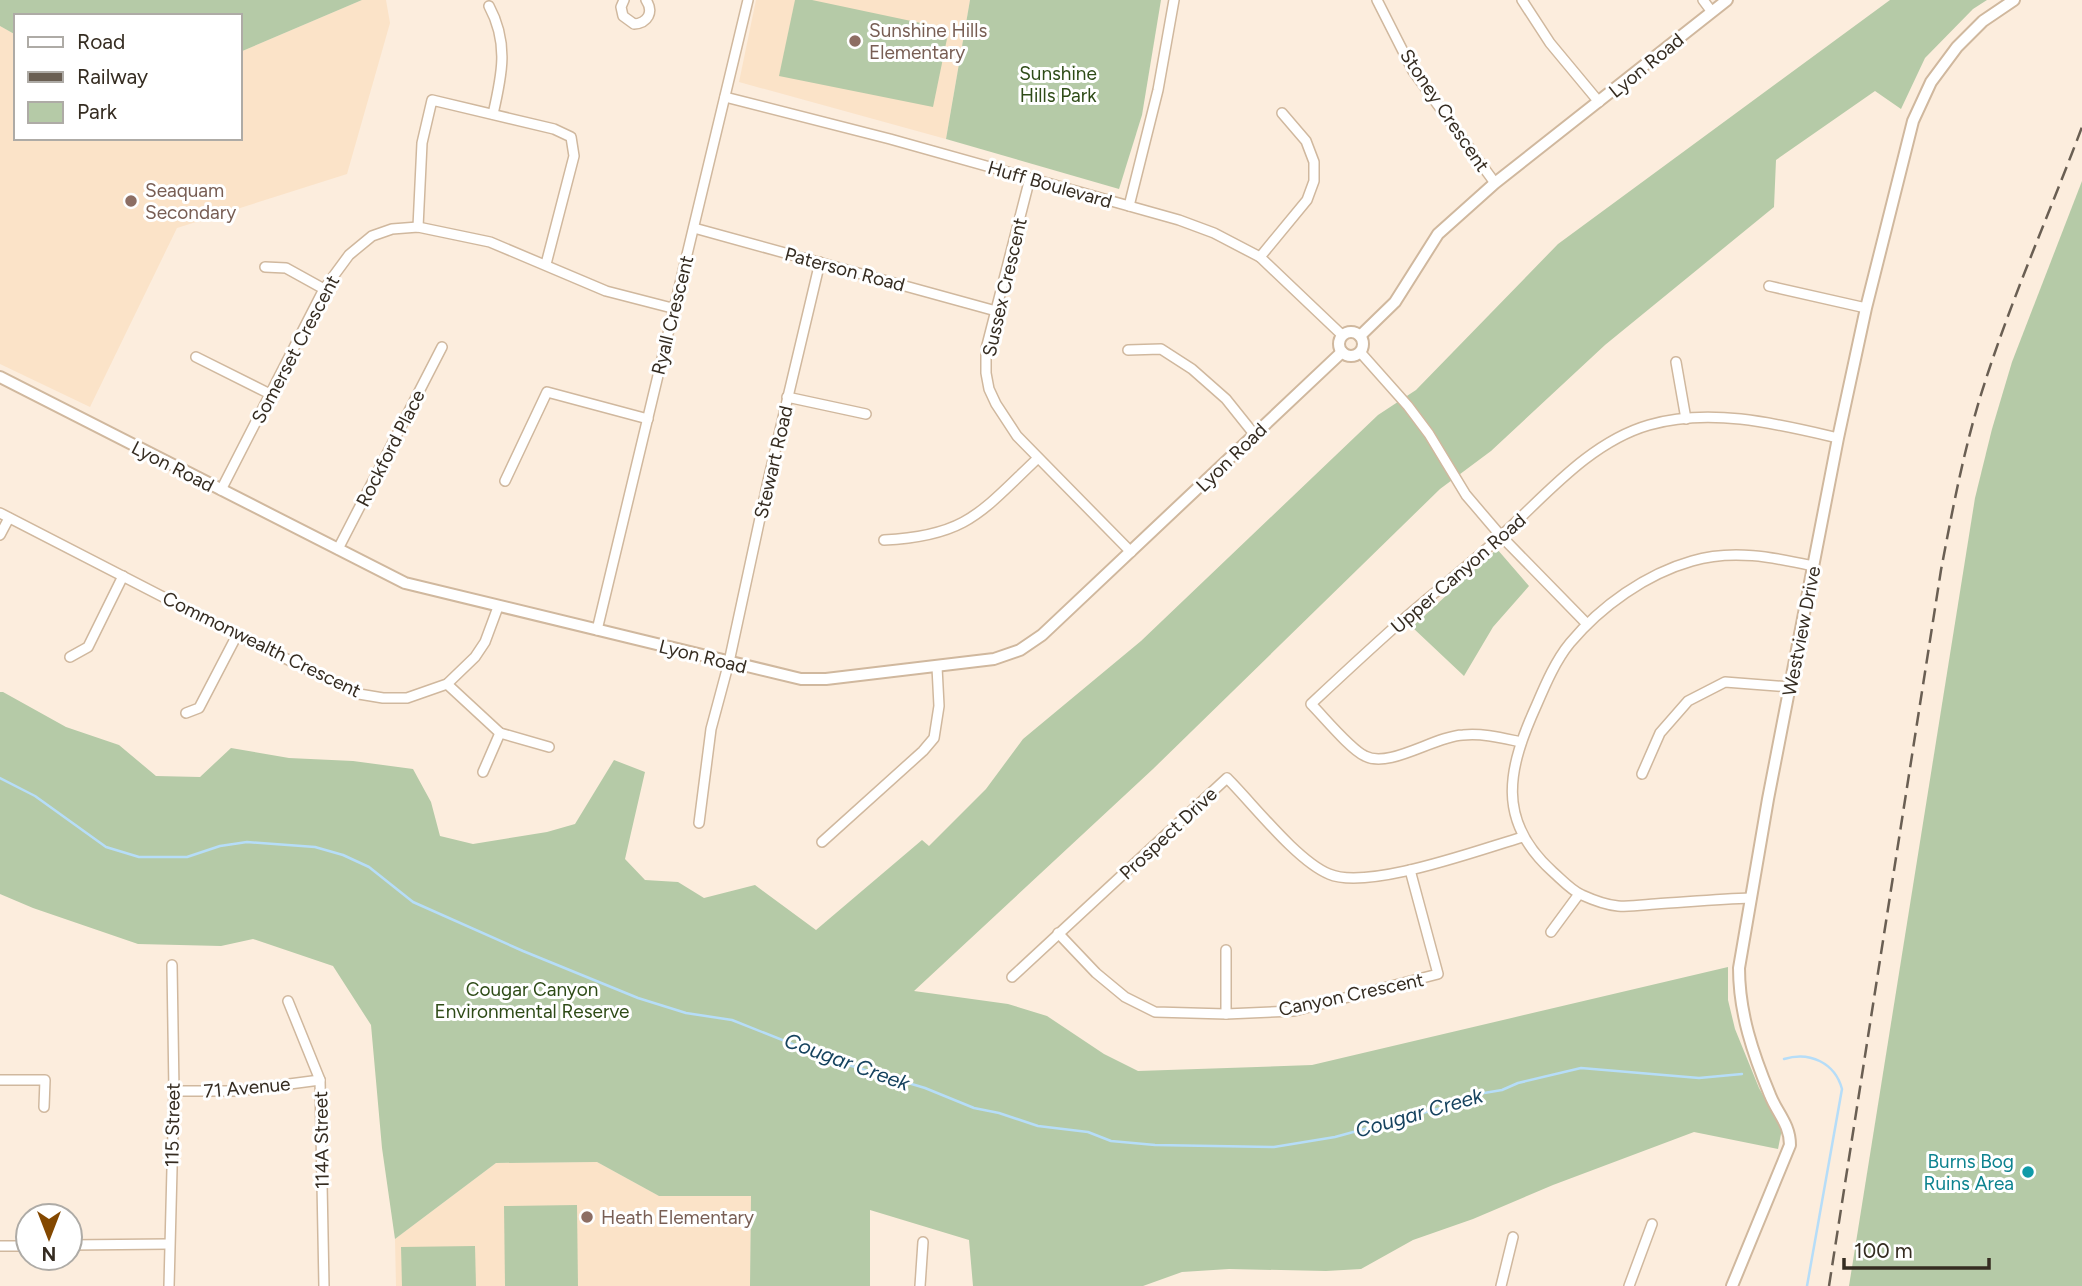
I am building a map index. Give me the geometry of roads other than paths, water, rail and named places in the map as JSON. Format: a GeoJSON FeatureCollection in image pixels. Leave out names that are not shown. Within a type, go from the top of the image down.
{"type":"FeatureCollection","features":[{"type":"Feature","properties":{"kind":"street"},"geometry":{"type":"LineString","coordinates":[[624,0],[621,7],[622,16],[634,24],[643,22],[649,15],[648,1]]}},
{"type":"Feature","properties":{"kind":"street","name":"Ryall Crescent"},"geometry":{"type":"LineString","coordinates":[[597,630],[672,308],[694,228],[748,0]]}},
{"type":"Feature","properties":{"kind":"street"},"geometry":{"type":"LineString","coordinates":[[1129,206],[1158,90],[1174,0]]}},
{"type":"Feature","properties":{"kind":"street","name":"Stoney Crescent"},"geometry":{"type":"LineString","coordinates":[[1377,0],[1413,71],[1495,183]]}},
{"type":"Feature","properties":{"kind":"street"},"geometry":{"type":"LineString","coordinates":[[1522,0],[1550,43],[1599,102]]}},
{"type":"Feature","properties":{"kind":"street"},"geometry":{"type":"LineString","coordinates":[[1703,0],[1712,12]]}},
{"type":"Feature","properties":{"kind":"street","name":"Lyon Road"},"geometry":{"type":"LineString","coordinates":[[1360,336],[1395,302],[1438,234],[1495,183],[1727,0]]}},
{"type":"Feature","properties":{"kind":"street","name":"Westview Drive"},"geometry":{"type":"LineString","coordinates":[[1732,1286],[1790,1145],[1788,1125],[1771,1099],[1742,1016],[1739,968],[1813,566],[1866,308],[1913,121],[1931,82],[1958,47],[1983,21],[2014,0]]}},
{"type":"Feature","properties":{"kind":"street"},"geometry":{"type":"LineString","coordinates":[[489,6],[498,23],[503,71],[493,114]]}},
{"type":"Feature","properties":{"kind":"street","name":"Huff Boulevard"},"geometry":{"type":"LineString","coordinates":[[725,97],[890,139],[1129,206],[1214,233],[1260,257],[1342,335]]}},
{"type":"Feature","properties":{"kind":"street"},"geometry":{"type":"LineString","coordinates":[[418,227],[422,143],[432,100],[554,129],[571,137],[574,156],[545,264]]}},
{"type":"Feature","properties":{"kind":"street"},"geometry":{"type":"LineString","coordinates":[[1260,257],[1307,200],[1314,181],[1314,162],[1306,141],[1282,113]]}},
{"type":"Feature","properties":{"kind":"street","name":"Sussex Crescent"},"geometry":{"type":"LineString","coordinates":[[1030,178],[986,349],[989,389],[1017,436],[1131,552]]}},
{"type":"Feature","properties":{"kind":"street","name":"Somerset Crescent"},"geometry":{"type":"LineString","coordinates":[[221,490],[324,289],[349,255],[372,236],[392,229],[418,227],[490,242],[606,291],[672,308]]}},
{"type":"Feature","properties":{"kind":"street","name":"Paterson Road"},"geometry":{"type":"LineString","coordinates":[[694,228],[996,311]]}},
{"type":"Feature","properties":{"kind":"street","name":"Stewart Road"},"geometry":{"type":"LineString","coordinates":[[699,823],[711,729],[729,662],[787,397],[820,262]]}},
{"type":"Feature","properties":{"kind":"street"},"geometry":{"type":"LineString","coordinates":[[265,267],[286,268],[324,289]]}},
{"type":"Feature","properties":{"kind":"street"},"geometry":{"type":"LineString","coordinates":[[1769,286],[1866,308]]}},
{"type":"Feature","properties":{"kind":"street"},"geometry":{"type":"LineString","coordinates":[[1349,332],[1360,336],[1363,343],[1360,352],[1350,356],[1342,352],[1338,342],[1342,335],[1349,332]]}},
{"type":"Feature","properties":{"kind":"street","name":"Rockford Place"},"geometry":{"type":"LineString","coordinates":[[338,550],[442,347]]}},
{"type":"Feature","properties":{"kind":"street"},"geometry":{"type":"LineString","coordinates":[[1128,350],[1161,349],[1192,369],[1226,399],[1254,434]]}},
{"type":"Feature","properties":{"kind":"street","name":"Lyon Road"},"geometry":{"type":"LineString","coordinates":[[0,377],[404,583],[801,679],[826,679],[994,659],[1020,650],[1042,635],[1342,352]]}},
{"type":"Feature","properties":{"kind":"street"},"geometry":{"type":"LineString","coordinates":[[1360,352],[1408,406],[1466,495],[1587,624]]}},
{"type":"Feature","properties":{"kind":"street"},"geometry":{"type":"LineString","coordinates":[[196,357],[270,394]]}},
{"type":"Feature","properties":{"kind":"street"},"geometry":{"type":"LineString","coordinates":[[1676,362],[1686,419]]}},
{"type":"Feature","properties":{"kind":"street"},"geometry":{"type":"LineString","coordinates":[[505,481],[547,392],[648,419]]}},
{"type":"Feature","properties":{"kind":"street"},"geometry":{"type":"LineString","coordinates":[[787,397],[866,414]]}},
{"type":"Feature","properties":{"kind":"street","name":"Upper Canyon Road"},"geometry":{"type":"LineString","coordinates":[[1521,743],[1490,735],[1461,735],[1438,740],[1390,758],[1375,760],[1363,756],[1311,704],[1404,619],[1502,536],[1569,472],[1618,439],[1649,425],[1711,418],[1771,423],[1838,438]]}},
{"type":"Feature","properties":{"kind":"street"},"geometry":{"type":"LineString","coordinates":[[884,540],[917,538],[961,525],[980,514],[1038,457]]}},
{"type":"Feature","properties":{"kind":"street"},"geometry":{"type":"LineString","coordinates":[[0,535],[5,515]]}},
{"type":"Feature","properties":{"kind":"street","name":"Commonwealth Crescent"},"geometry":{"type":"LineString","coordinates":[[5,515],[236,635],[359,694],[408,698],[447,684],[475,657],[485,642],[498,607]]}},
{"type":"Feature","properties":{"kind":"street"},"geometry":{"type":"LineString","coordinates":[[1751,898],[1618,906],[1579,894],[1539,860],[1523,837],[1514,811],[1512,779],[1521,743],[1549,677],[1568,646],[1587,624],[1636,587],[1665,570],[1694,560],[1723,555],[1751,554],[1813,566]]}},
{"type":"Feature","properties":{"kind":"street"},"geometry":{"type":"LineString","coordinates":[[70,657],[88,647],[123,576]]}},
{"type":"Feature","properties":{"kind":"street"},"geometry":{"type":"LineString","coordinates":[[186,713],[199,708],[236,635]]}},
{"type":"Feature","properties":{"kind":"street"},"geometry":{"type":"LineString","coordinates":[[822,842],[934,738],[939,706],[937,667]]}},
{"type":"Feature","properties":{"kind":"street"},"geometry":{"type":"LineString","coordinates":[[1642,774],[1660,733],[1688,701],[1725,682],[1791,687]]}},
{"type":"Feature","properties":{"kind":"street"},"geometry":{"type":"LineString","coordinates":[[447,684],[500,733],[549,747]]}},
{"type":"Feature","properties":{"kind":"street"},"geometry":{"type":"LineString","coordinates":[[483,772],[500,733]]}},
{"type":"Feature","properties":{"kind":"street","name":"Prospect Drive"},"geometry":{"type":"LineString","coordinates":[[1012,976],[1227,778],[1305,860],[1331,875],[1359,878],[1410,870],[1523,837]]}},
{"type":"Feature","properties":{"kind":"street","name":"Canyon Crescent"},"geometry":{"type":"LineString","coordinates":[[1058,933],[1096,973],[1125,997],[1151,1011],[1226,1014],[1294,1011],[1438,974],[1410,870]]}},
{"type":"Feature","properties":{"kind":"street"},"geometry":{"type":"LineString","coordinates":[[1551,932],[1579,894]]}},
{"type":"Feature","properties":{"kind":"street"},"geometry":{"type":"LineString","coordinates":[[1226,950],[1226,1014]]}},
{"type":"Feature","properties":{"kind":"street","name":"115 Street"},"geometry":{"type":"LineString","coordinates":[[169,1286],[174,1091],[172,965]]}},
{"type":"Feature","properties":{"kind":"street","name":"114A Street"},"geometry":{"type":"LineString","coordinates":[[288,1001],[320,1080],[324,1286]]}},
{"type":"Feature","properties":{"kind":"street"},"geometry":{"type":"LineString","coordinates":[[0,1080],[45,1080],[44,1107]]}},
{"type":"Feature","properties":{"kind":"street","name":"71 Avenue"},"geometry":{"type":"LineString","coordinates":[[174,1091],[236,1091],[320,1080]]}},
{"type":"Feature","properties":{"kind":"street"},"geometry":{"type":"LineString","coordinates":[[1629,1286],[1653,1224]]}},
{"type":"Feature","properties":{"kind":"street"},"geometry":{"type":"LineString","coordinates":[[1501,1286],[1513,1237]]}},
{"type":"Feature","properties":{"kind":"street"},"geometry":{"type":"LineString","coordinates":[[920,1286],[923,1242]]}},
{"type":"Feature","properties":{"kind":"street"},"geometry":{"type":"LineString","coordinates":[[84,1245],[169,1244]]}},
{"type":"Feature","properties":{"kind":"waterway","name":"Cougar Creek"},"geometry":{"type":"LineString","coordinates":[[0,778],[35,796],[106,847],[139,857],[187,857],[220,846],[247,842],[315,847],[343,855],[369,867],[413,902],[638,998],[686,1013],[732,1020],[835,1061],[925,1088],[974,1108],[1038,1126],[1088,1132],[1111,1141],[1155,1145],[1274,1147],[1335,1137],[1452,1105],[1478,1094],[1581,1068],[1699,1078],[1742,1074]]}},
{"type":"Feature","properties":{"kind":"waterway","name":"Cougar Creek"},"geometry":{"type":"LineString","coordinates":[[1784,1059],[1803,1057],[1820,1061],[1834,1072],[1842,1089],[1807,1286]]}},
{"type":"Feature","properties":{"kind":"railway"},"geometry":{"type":"LineString","coordinates":[[1829,1286],[1941,570],[1960,475],[1971,428],[1996,350],[2082,127]]}},
{"type":"Feature","properties":{"kind":"place","name":"Sunshine Hills Elementary"},"geometry":{"type":"Point","coordinates":[855,41]}},
{"type":"Feature","properties":{"kind":"place","name":"Seaquam Secondary"},"geometry":{"type":"Point","coordinates":[131,201]}},
{"type":"Feature","properties":{"kind":"place","name":"Burns Bog Ruins Area"},"geometry":{"type":"Point","coordinates":[2028,1172]}},
{"type":"Feature","properties":{"kind":"place","name":"Heath Elementary"},"geometry":{"type":"Point","coordinates":[587,1217]}},
{"type":"Feature","properties":{"kind":"park label","name":"Sunshine Hills Park"},"geometry":{"type":"Point","coordinates":[1058,84]}},
{"type":"Feature","properties":{"kind":"park label","name":"Cougar Canyon Environmental Reserve"},"geometry":{"type":"Point","coordinates":[532,1000]}}]}
